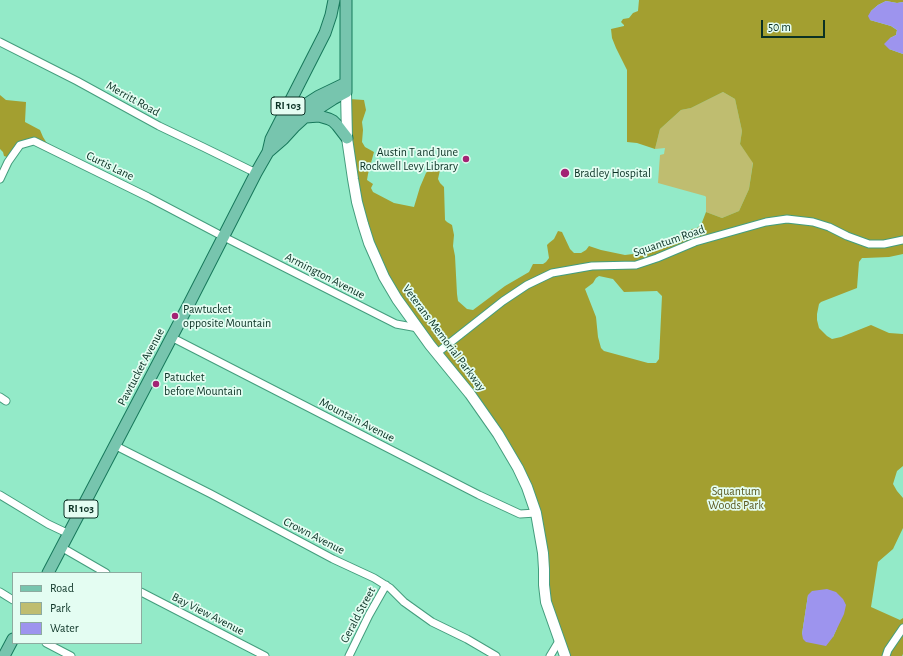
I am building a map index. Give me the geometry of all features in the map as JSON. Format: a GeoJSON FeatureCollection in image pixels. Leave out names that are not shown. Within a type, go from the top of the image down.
{"type":"FeatureCollection","features":[{"type":"Feature","properties":{"kind":"main road","name":"Pawtucket Avenue"},"geometry":{"type":"LineString","coordinates":[[48,572],[268,152],[271,139],[325,33],[334,0]]}},
{"type":"Feature","properties":{"kind":"main road","name":"Veterans Memorial Parkway"},"geometry":{"type":"LineString","coordinates":[[346,0],[347,138],[362,224],[384,277],[397,299],[430,345],[470,394],[498,434],[527,486],[536,513],[543,553],[546,602],[565,656]]}},
{"type":"Feature","properties":{"kind":"main road","name":"Pawtucket Avenue"},"geometry":{"type":"LineString","coordinates":[[271,139],[294,114],[305,105],[319,96],[346,88]]}},
{"type":"Feature","properties":{"kind":"main road","name":"Pawtucket Avenue"},"geometry":{"type":"LineString","coordinates":[[268,152],[305,117],[333,99],[346,88]]}},
{"type":"Feature","properties":{"kind":"main road"},"geometry":{"type":"LineString","coordinates":[[305,117],[319,116],[329,119],[347,138]]}},
{"type":"Feature","properties":{"kind":"main road"},"geometry":{"type":"LineString","coordinates":[[4,656],[12,641]]}},
{"type":"Feature","properties":{"kind":"street","name":"Merritt Road"},"geometry":{"type":"LineString","coordinates":[[0,42],[77,81],[159,126],[256,174]]}},
{"type":"Feature","properties":{"kind":"street","name":"Curtis Lane"},"geometry":{"type":"LineString","coordinates":[[0,179],[8,162],[20,145],[34,142],[148,197],[224,237]]}},
{"type":"Feature","properties":{"kind":"street","name":"Squantum Road"},"geometry":{"type":"LineString","coordinates":[[437,353],[503,301],[552,273],[592,266],[636,265],[658,258],[695,242],[766,222],[787,219],[813,222],[870,244],[884,244],[903,240]]}},
{"type":"Feature","properties":{"kind":"street","name":"Armington Avenue"},"geometry":{"type":"LineString","coordinates":[[224,237],[396,324],[418,328]]}},
{"type":"Feature","properties":{"kind":"street","name":"Mountain Avenue"},"geometry":{"type":"LineString","coordinates":[[171,337],[479,495],[520,514],[536,513]]}},
{"type":"Feature","properties":{"kind":"street","name":"Crown Avenue"},"geometry":{"type":"LineString","coordinates":[[114,445],[374,578],[390,588],[404,602],[432,622],[467,639],[496,656]]}},
{"type":"Feature","properties":{"kind":"street"},"geometry":{"type":"LineString","coordinates":[[0,495],[48,524],[69,534]]}},
{"type":"Feature","properties":{"kind":"street"},"geometry":{"type":"LineString","coordinates":[[61,547],[104,572]]}},
{"type":"Feature","properties":{"kind":"street","name":"Gerald Street"},"geometry":{"type":"LineString","coordinates":[[348,656],[386,585]]}},
{"type":"Feature","properties":{"kind":"street"},"geometry":{"type":"LineString","coordinates":[[0,592],[12,599]]}},
{"type":"Feature","properties":{"kind":"street","name":"Bay View Avenue"},"geometry":{"type":"LineString","coordinates":[[142,593],[265,656]]}},
{"type":"Feature","properties":{"kind":"street"},"geometry":{"type":"LineString","coordinates":[[886,656],[888,650],[903,628]]}},
{"type":"Feature","properties":{"kind":"street"},"geometry":{"type":"LineString","coordinates":[[550,656],[559,641]]}},
{"type":"Feature","properties":{"kind":"street"},"geometry":{"type":"LineString","coordinates":[[48,644],[71,656]]}},
{"type":"Feature","properties":{"kind":"green space","name":"Squantum Woods Park"},"geometry":{"type":"Polygon","coordinates":[[[639,0],[903,0],[903,2],[897,3],[886,1],[878,5],[871,11],[870,20],[891,26],[897,30],[896,35],[890,38],[889,49],[903,54],[903,254],[889,257],[862,258],[859,262],[857,288],[821,302],[819,304],[817,314],[819,328],[832,339],[871,325],[889,333],[903,334],[903,466],[897,471],[893,484],[903,498],[903,528],[893,549],[878,562],[871,607],[900,620],[903,618],[902,656],[564,656],[554,633],[544,554],[517,465],[431,346],[369,244],[349,136],[349,99],[364,100],[366,110],[362,122],[362,142],[365,147],[374,152],[367,180],[373,184],[371,188],[373,192],[394,203],[414,207],[426,173],[435,163],[438,166],[440,170],[438,179],[444,187],[445,220],[452,225],[454,235],[453,246],[458,301],[467,309],[473,310],[505,286],[529,272],[533,264],[543,264],[546,262],[549,258],[547,245],[554,239],[558,231],[562,232],[570,249],[574,253],[581,253],[589,246],[625,255],[645,251],[697,228],[701,225],[706,212],[722,218],[739,211],[749,189],[753,163],[740,144],[742,131],[735,99],[723,92],[691,108],[681,110],[660,129],[655,149],[637,143],[627,142],[627,70],[612,38],[611,29],[624,26],[621,22],[623,19],[629,18],[633,13],[638,11],[639,0]],[[599,276],[585,289],[596,317],[598,337],[601,348],[604,351],[648,363],[656,363],[659,359],[662,296],[657,291],[624,292],[613,279],[599,276]],[[808,595],[802,634],[833,637],[837,628],[808,595]]]}},
{"type":"Feature","properties":{"kind":"green space"},"geometry":{"type":"Polygon","coordinates":[[[723,92],[735,99],[742,131],[740,144],[753,162],[749,189],[739,211],[722,218],[706,212],[705,196],[658,183],[660,155],[664,154],[665,148],[655,149],[660,129],[681,110],[691,108],[723,92]]]}},
{"type":"Feature","properties":{"kind":"green space"},"geometry":{"type":"Polygon","coordinates":[[[0,95],[6,100],[26,102],[25,122],[40,130],[48,145],[29,140],[10,158],[4,156],[0,149],[0,95]]]}},
{"type":"Feature","properties":{"kind":"water"},"geometry":{"type":"Polygon","coordinates":[[[886,1],[897,3],[903,2],[903,54],[889,49],[884,44],[896,35],[897,30],[891,26],[870,20],[868,16],[878,5],[886,1]]]}},
{"type":"Feature","properties":{"kind":"water"},"geometry":{"type":"Polygon","coordinates":[[[827,589],[836,592],[843,599],[846,605],[844,614],[833,637],[826,646],[806,642],[803,639],[802,634],[808,595],[812,591],[827,589]]]}},
{"type":"Feature","properties":{"kind":"place","name":"Austin T and June Rockwell Levy Library"},"geometry":{"type":"Point","coordinates":[466,159]}},
{"type":"Feature","properties":{"kind":"place","name":"Bradley Hospital"},"geometry":{"type":"Point","coordinates":[565,173]}},
{"type":"Feature","properties":{"kind":"place","name":"Pawtucket opposite Mountain"},"geometry":{"type":"Point","coordinates":[175,316]}},
{"type":"Feature","properties":{"kind":"place","name":"Patucket before Mountain"},"geometry":{"type":"Point","coordinates":[156,384]}}]}
